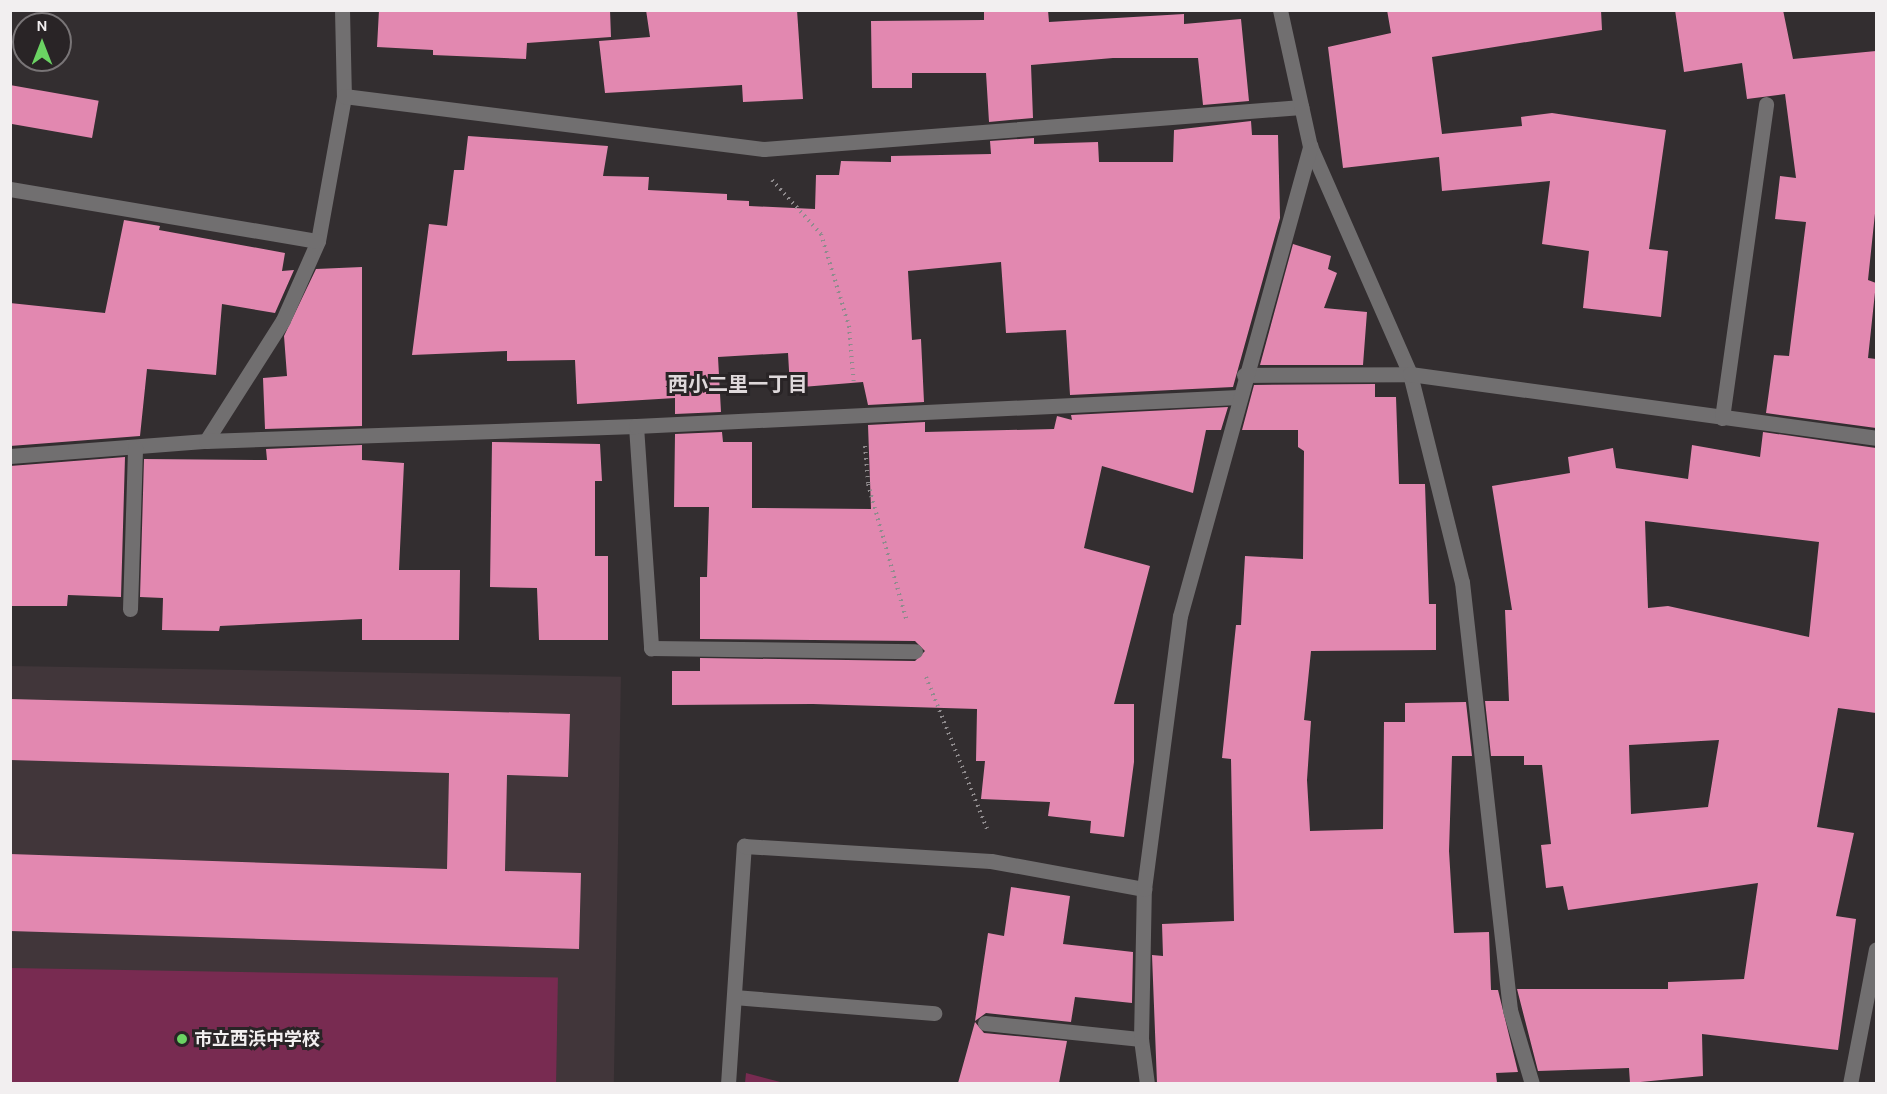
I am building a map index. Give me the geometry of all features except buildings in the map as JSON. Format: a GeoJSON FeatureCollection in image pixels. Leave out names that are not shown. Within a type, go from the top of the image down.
{"type":"FeatureCollection","features":[{"type":"Feature","properties":{"kind":"street"},"geometry":{"type":"LineString","coordinates":[[206,441],[283,320],[318,241],[344,96],[342,10]]}},
{"type":"Feature","properties":{"kind":"street"},"geometry":{"type":"LineString","coordinates":[[1280,10],[1310,146],[1410,374],[1462,582],[1510,1010],[1532,1083]]}},
{"type":"Feature","properties":{"kind":"street"},"geometry":{"type":"LineString","coordinates":[[344,96],[751,147],[1301,107]]}},
{"type":"Feature","properties":{"kind":"street"},"geometry":{"type":"LineString","coordinates":[[1722,418],[1766,104]]}},
{"type":"Feature","properties":{"kind":"street"},"geometry":{"type":"LineString","coordinates":[[1147,1083],[1142,1039],[1144,889],[1180,616],[1244,375],[1310,146]]}},
{"type":"Feature","properties":{"kind":"street"},"geometry":{"type":"LineString","coordinates":[[10,189],[318,241]]}},
{"type":"Feature","properties":{"kind":"street"},"geometry":{"type":"LineString","coordinates":[[1244,375],[1410,374],[1876,438]]}},
{"type":"Feature","properties":{"kind":"street"},"geometry":{"type":"LineString","coordinates":[[10,456],[206,441],[636,426],[857,413],[1238,397]]}},
{"type":"Feature","properties":{"kind":"street"},"geometry":{"type":"LineString","coordinates":[[636,426],[651,648],[915,651]]}},
{"type":"Feature","properties":{"kind":"street"},"geometry":{"type":"LineString","coordinates":[[130,609],[135,447]]}},
{"type":"Feature","properties":{"kind":"street"},"geometry":{"type":"LineString","coordinates":[[728,1083],[744,846],[992,861],[1144,889]]}},
{"type":"Feature","properties":{"kind":"street"},"geometry":{"type":"LineString","coordinates":[[1850,1083],[1876,949]]}},
{"type":"Feature","properties":{"kind":"street"},"geometry":{"type":"LineString","coordinates":[[734,997],[934,1012]]}},
{"type":"Feature","properties":{"kind":"street"},"geometry":{"type":"LineString","coordinates":[[985,1023],[1142,1039]]}},
{"type":"Feature","properties":{"kind":"path"},"geometry":{"type":"LineString","coordinates":[[751,147],[761,170],[822,234],[849,326],[857,413]]}},
{"type":"Feature","properties":{"kind":"shaded area"},"geometry":{"type":"Polygon","coordinates":[[[11,666],[621,677],[614,1084],[10,1084],[11,666]]]}},
{"type":"Feature","properties":{"kind":"shaded area"},"geometry":{"type":"Polygon","coordinates":[[[11,968],[558,978],[556,1084],[10,1084],[11,968]]]}},
{"type":"Feature","properties":{"kind":"shaded area"},"geometry":{"type":"Polygon","coordinates":[[[746,1073],[784,1083],[745,1083],[746,1073]]]}},
{"type":"Feature","properties":{"kind":"place","name":"市立西浜中学校"},"geometry":{"type":"Point","coordinates":[182,1039]}},
{"type":"Feature","properties":{"kind":"district","name":"西小二里一丁目"},"geometry":{"type":"Point","coordinates":[738,384]}}]}
